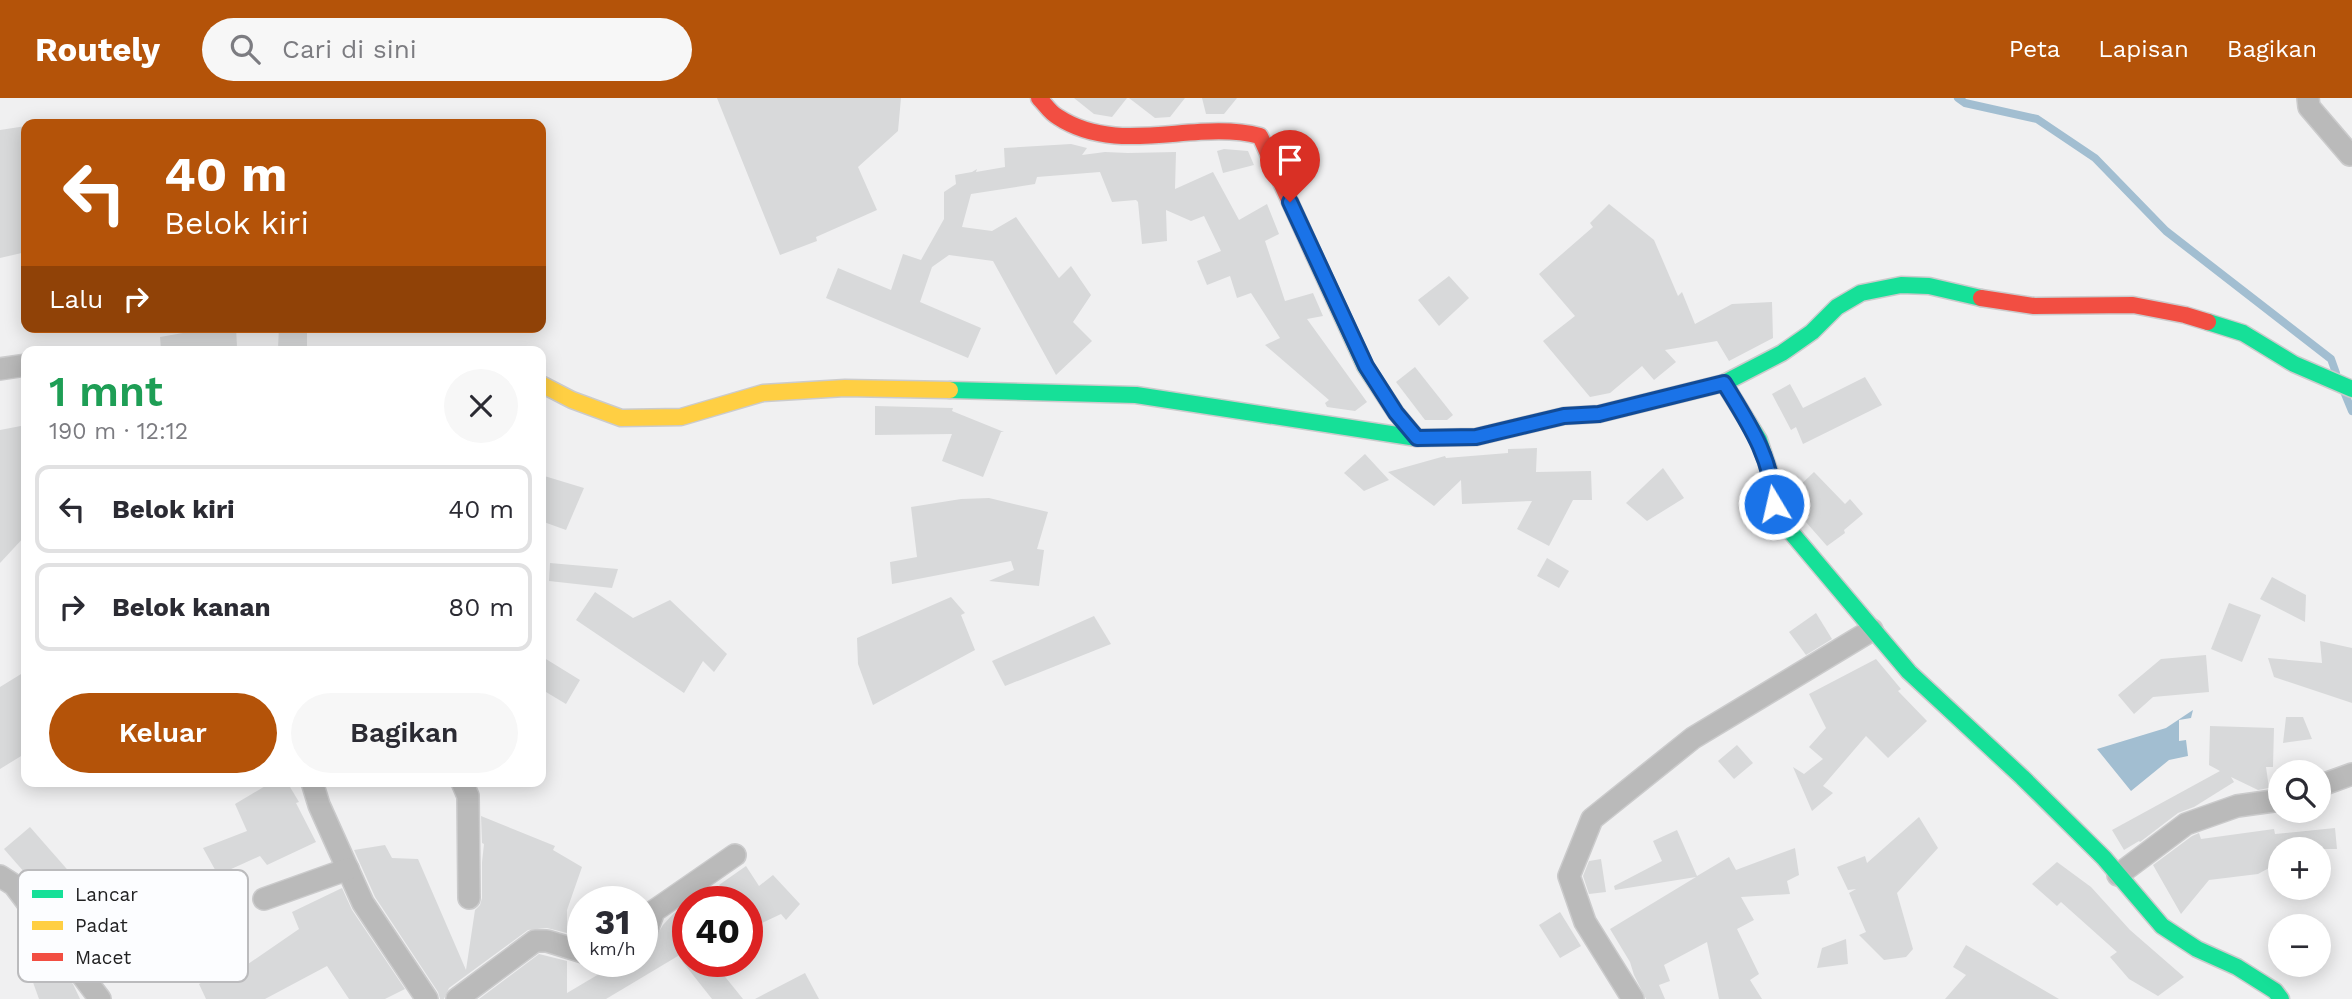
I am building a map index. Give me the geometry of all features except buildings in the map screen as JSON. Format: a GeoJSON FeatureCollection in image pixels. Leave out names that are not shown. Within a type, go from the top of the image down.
{"type":"FeatureCollection","features":[{"type":"Feature","properties":{"kind":"street"},"geometry":{"type":"LineString","coordinates":[[1039,98],[1054,117],[1091,132],[1166,135],[1236,131],[1260,136],[1366,366],[1396,413],[1417,438]]}},
{"type":"Feature","properties":{"kind":"street"},"geometry":{"type":"LineString","coordinates":[[2308,98],[2309,107],[2351,159]]}},
{"type":"Feature","properties":{"kind":"street"},"geometry":{"type":"LineString","coordinates":[[546,387],[572,401],[621,418],[681,417],[763,393],[845,388],[1018,391],[1136,395],[1417,438],[1476,437],[1564,416],[1599,414],[1724,383],[1782,353],[1812,332],[1837,307],[1861,293],[1901,285],[1929,286],[1984,299],[2034,306],[2133,305],[2185,315],[2243,333],[2294,364],[2352,389]]}},
{"type":"Feature","properties":{"kind":"street"},"geometry":{"type":"LineString","coordinates":[[0,369],[21,366]]}},
{"type":"Feature","properties":{"kind":"street"},"geometry":{"type":"LineString","coordinates":[[1724,383],[1759,440],[1773,482],[1774,504],[1784,524],[1909,673],[2022,777],[2119,875],[2162,926],[2197,949],[2237,967],[2275,991],[2281,999]]}},
{"type":"Feature","properties":{"kind":"street"},"geometry":{"type":"LineString","coordinates":[[1633,999],[1585,922],[1570,876],[1592,819],[1693,738],[1872,630]]}},
{"type":"Feature","properties":{"kind":"street"},"geometry":{"type":"LineString","coordinates":[[2331,782],[2352,774]]}},
{"type":"Feature","properties":{"kind":"street"},"geometry":{"type":"LineString","coordinates":[[314,787],[363,903],[427,999]]}},
{"type":"Feature","properties":{"kind":"street"},"geometry":{"type":"LineString","coordinates":[[464,787],[468,796],[470,898]]}},
{"type":"Feature","properties":{"kind":"street"},"geometry":{"type":"LineString","coordinates":[[2119,875],[2186,824],[2198,818],[2237,806],[2268,802]]}},
{"type":"Feature","properties":{"kind":"street"},"geometry":{"type":"LineString","coordinates":[[658,908],[735,855]]}},
{"type":"Feature","properties":{"kind":"street"},"geometry":{"type":"LineString","coordinates":[[264,899],[348,869]]}},
{"type":"Feature","properties":{"kind":"street"},"geometry":{"type":"LineString","coordinates":[[0,876],[18,890]]}},
{"type":"Feature","properties":{"kind":"street"},"geometry":{"type":"LineString","coordinates":[[457,999],[535,942],[547,941],[567,947]]}},
{"type":"Feature","properties":{"kind":"street"},"geometry":{"type":"LineString","coordinates":[[87,982],[100,999]]}},
{"type":"Feature","properties":{"kind":"water"},"geometry":{"type":"Polygon","coordinates":[[[2193,710],[2191,718],[2179,720],[2179,741],[2186,740],[2188,756],[2169,760],[2131,791],[2097,749],[2166,728],[2193,710]]]}},
{"type":"Feature","properties":{"kind":"waterway"},"geometry":{"type":"LineString","coordinates":[[1958,98],[1965,103],[2037,119],[2095,158],[2166,231],[2331,359],[2336,373]]}},
{"type":"Feature","properties":{"kind":"waterway"},"geometry":{"type":"LineString","coordinates":[[2345,394],[2352,411]]}},
{"type":"Feature","properties":{"kind":"traffic: fast"},"geometry":{"type":"LineString","coordinates":[[1314,255],[1365,366],[1396,413],[1417,438],[1476,437],[1564,416],[1599,414],[1724,383],[1782,353],[1812,332],[1837,307],[1861,293],[1901,285],[1929,286],[1981,298]]}},
{"type":"Feature","properties":{"kind":"traffic: fast"},"geometry":{"type":"LineString","coordinates":[[2208,322],[2243,333],[2294,364],[2352,389]]}},
{"type":"Feature","properties":{"kind":"traffic: fast"},"geometry":{"type":"LineString","coordinates":[[1724,383],[1759,440],[1773,482],[1774,504],[1784,524],[1909,672],[2104,858],[2162,926],[2197,949],[2237,967],[2275,991],[2281,999]]}},
{"type":"Feature","properties":{"kind":"traffic: fast"},"geometry":{"type":"LineString","coordinates":[[950,390],[1136,395],[1417,438]]}},
{"type":"Feature","properties":{"kind":"traffic: slow"},"geometry":{"type":"LineString","coordinates":[[546,387],[572,400],[621,418],[681,417],[763,393],[845,388],[950,390]]}},
{"type":"Feature","properties":{"kind":"traffic: jam"},"geometry":{"type":"LineString","coordinates":[[1039,98],[1058,117],[1082,129],[1106,134],[1132,136],[1210,131],[1260,136],[1314,255]]}},
{"type":"Feature","properties":{"kind":"traffic: jam"},"geometry":{"type":"LineString","coordinates":[[1981,298],[2034,306],[2133,305],[2208,322]]}},
{"type":"Feature","properties":{"kind":"route"},"geometry":{"type":"LineString","coordinates":[[1290,202],[1366,366],[1396,413],[1417,438],[1476,437],[1564,416],[1599,414],[1724,383],[1759,440],[1773,482],[1774,504]]}}]}
